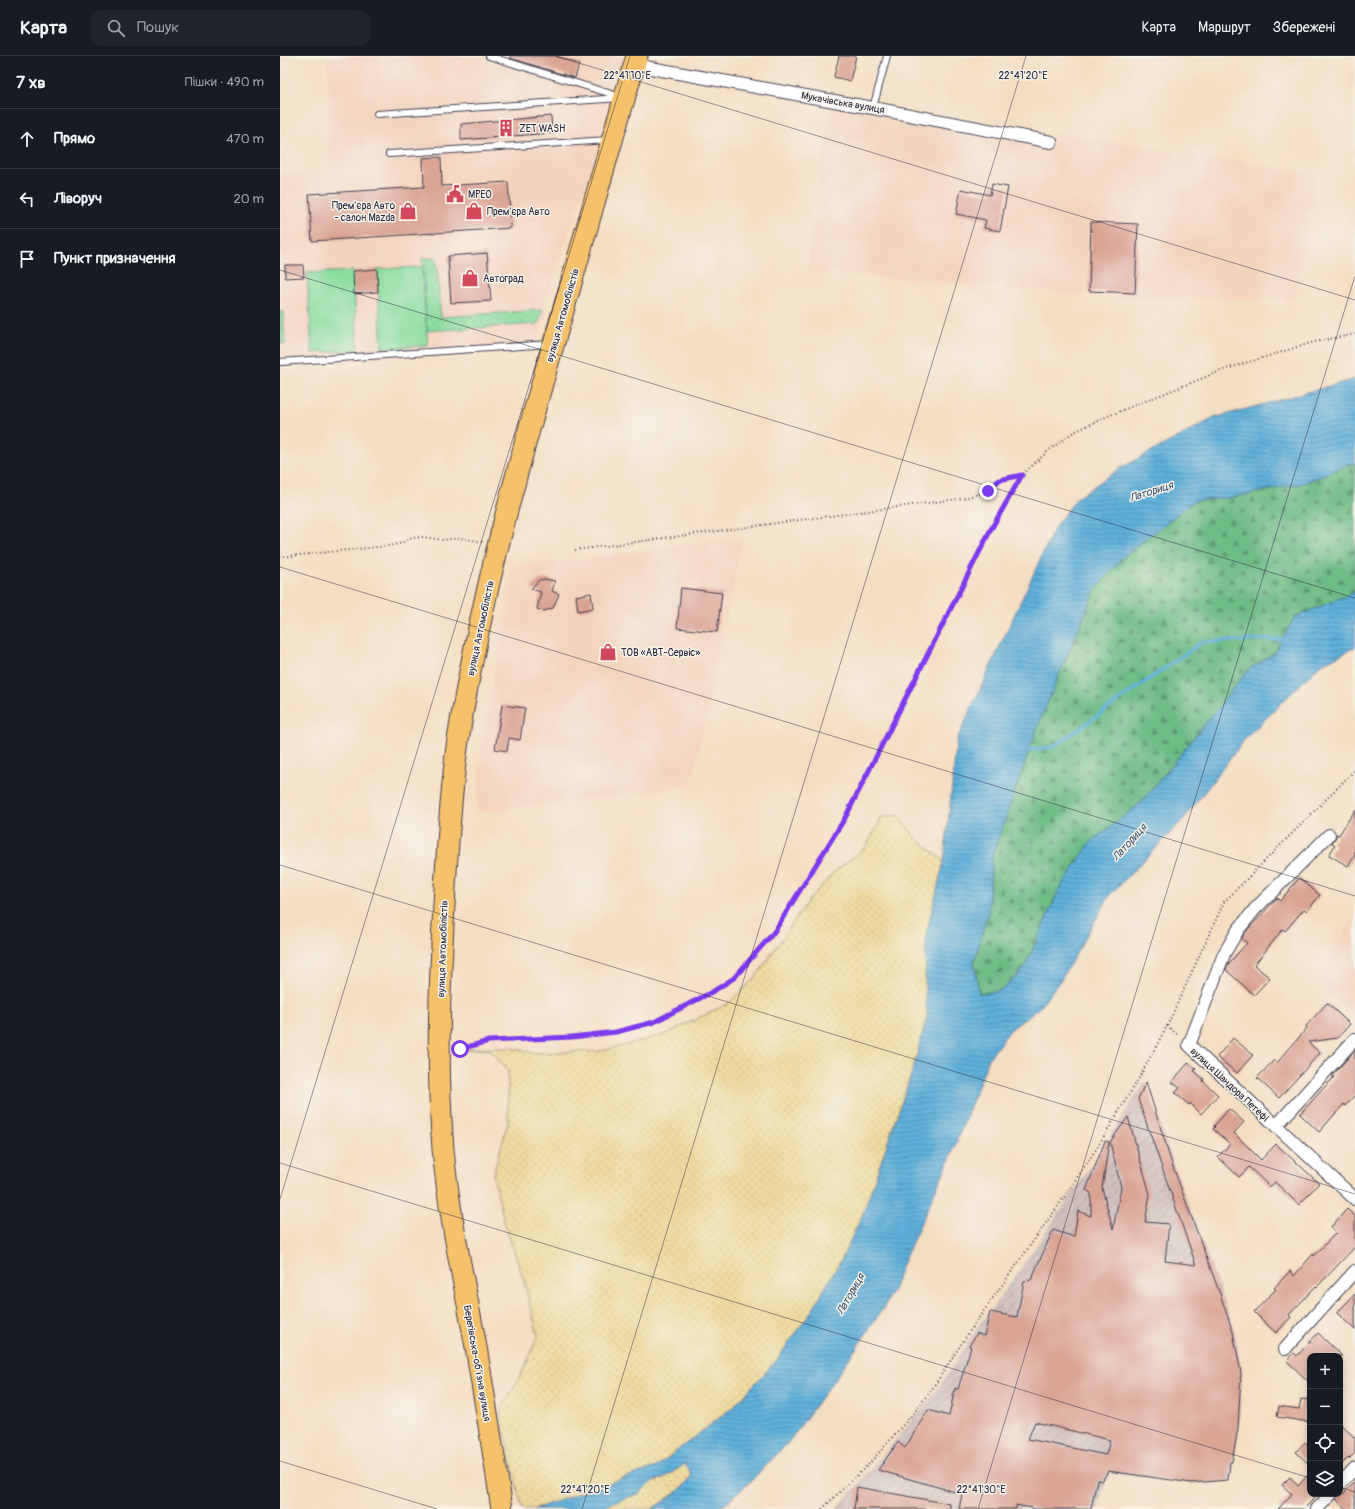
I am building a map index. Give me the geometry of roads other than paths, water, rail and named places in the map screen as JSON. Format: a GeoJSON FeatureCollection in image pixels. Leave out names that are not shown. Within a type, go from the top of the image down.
{"type":"FeatureCollection","features":[{"type":"Feature","properties":{"kind":"highway","name":"вулиця Автомобілістів"},"geometry":{"type":"LineString","coordinates":[[452,1218],[443,1150],[440,1051],[442,943],[450,813],[458,742],[476,642],[499,542],[522,455],[636,60]]}},
{"type":"Feature","properties":{"kind":"highway","name":"Берегівська-обʼїзна вулиця"},"geometry":{"type":"LineString","coordinates":[[452,1218],[476,1346],[502,1509]]}},
{"type":"Feature","properties":{"kind":"street","name":"Мукачівська вулиця"},"geometry":{"type":"LineString","coordinates":[[636,60],[1051,142]]}},
{"type":"Feature","properties":{"kind":"street","name":"вулиця Шандора Петефі"},"geometry":{"type":"LineString","coordinates":[[1329,835],[1255,909],[1238,930],[1224,954],[1189,1045],[1355,1199]]}},
{"type":"Feature","properties":{"kind":"street"},"geometry":{"type":"LineString","coordinates":[[1276,1126],[1355,1039]]}},
{"type":"Feature","properties":{"kind":"street"},"geometry":{"type":"LineString","coordinates":[[1285,1349],[1355,1271]]}},
{"type":"Feature","properties":{"kind":"street"},"geometry":{"type":"LineString","coordinates":[[1343,1481],[1355,1468]]}},
{"type":"Feature","properties":{"kind":"street"},"geometry":{"type":"LineString","coordinates":[[1317,1509],[1328,1497]]}},
{"type":"Feature","properties":{"kind":"lane"},"geometry":{"type":"LineString","coordinates":[[489,56],[625,98]]}},
{"type":"Feature","properties":{"kind":"lane"},"geometry":{"type":"LineString","coordinates":[[873,108],[887,56]]}},
{"type":"Feature","properties":{"kind":"lane"},"geometry":{"type":"LineString","coordinates":[[377,114],[625,98]]}},
{"type":"Feature","properties":{"kind":"lane"},"geometry":{"type":"LineString","coordinates":[[389,154],[613,140]]}},
{"type":"Feature","properties":{"kind":"lane"},"geometry":{"type":"LineString","coordinates":[[280,362],[554,344]]}},
{"type":"Feature","properties":{"kind":"water"},"geometry":{"type":"Polygon","coordinates":[[[1355,379],[1355,464],[1350,464],[1304,483],[1234,497],[1194,501],[1124,556],[1094,592],[1038,725],[992,857],[988,912],[974,962],[979,994],[1002,990],[1024,969],[1058,892],[1090,843],[1143,801],[1248,670],[1274,653],[1295,617],[1355,592],[1355,647],[1320,665],[1245,739],[1183,820],[1110,895],[1062,978],[1040,1007],[1010,1030],[989,1058],[951,1156],[901,1267],[894,1288],[884,1307],[849,1359],[788,1443],[750,1482],[719,1509],[652,1509],[675,1494],[689,1479],[692,1474],[685,1464],[664,1478],[654,1481],[638,1494],[598,1508],[534,1509],[656,1467],[733,1407],[776,1361],[813,1309],[841,1260],[863,1214],[913,1069],[927,1017],[925,988],[926,934],[944,861],[957,739],[1056,525],[1078,497],[1119,469],[1214,418],[1355,379]]]}},
{"type":"Feature","properties":{"kind":"waterway","name":"Латориця"},"geometry":{"type":"LineString","coordinates":[[1027,751],[1053,747],[1202,642],[1286,639]]}},
{"type":"Feature","properties":{"kind":"place","name":"ZET WASH"},"geometry":{"type":"Point","coordinates":[506,128]}},
{"type":"Feature","properties":{"kind":"place","name":"МРЕО"},"geometry":{"type":"Point","coordinates":[455,194]}},
{"type":"Feature","properties":{"kind":"place","name":"Прем'єра Авто - салон Mazda"},"geometry":{"type":"Point","coordinates":[408,211]}},
{"type":"Feature","properties":{"kind":"place","name":"Прем'єра Авто"},"geometry":{"type":"Point","coordinates":[474,211]}},
{"type":"Feature","properties":{"kind":"place","name":"Автоград"},"geometry":{"type":"Point","coordinates":[470,278]}},
{"type":"Feature","properties":{"kind":"place","name":"ТОВ «АВТ-Сервіс»"},"geometry":{"type":"Point","coordinates":[608,652]}}]}
